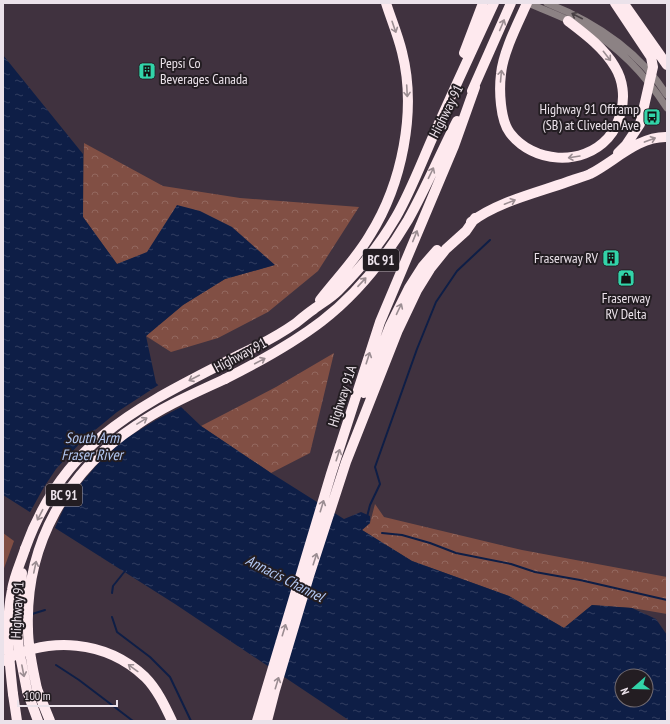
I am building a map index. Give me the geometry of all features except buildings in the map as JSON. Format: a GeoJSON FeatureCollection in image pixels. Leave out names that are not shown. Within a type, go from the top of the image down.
{"type":"FeatureCollection","features":[{"type":"Feature","properties":{"kind":"highway"},"geometry":{"type":"LineString","coordinates":[[312,310],[352,263],[371,235],[384,212],[396,179],[403,152],[407,127],[408,102],[406,79],[402,52],[386,3]]}},
{"type":"Feature","properties":{"kind":"highway"},"geometry":{"type":"LineString","coordinates":[[435,132],[483,3]]}},
{"type":"Feature","properties":{"kind":"highway","name":"Highway 91"},"geometry":{"type":"LineString","coordinates":[[50,721],[32,690],[19,650],[18,626],[20,590],[26,549],[39,515],[55,488],[75,461],[98,438],[130,414],[154,399],[277,335],[336,293],[358,269],[379,243],[396,216],[494,3]]}},
{"type":"Feature","properties":{"kind":"highway","name":"Highway 91"},"geometry":{"type":"LineString","coordinates":[[38,721],[32,690],[28,628],[29,593],[42,540],[49,523],[65,494],[107,447],[136,425],[160,410],[262,360],[304,334],[323,320],[343,302],[367,277],[388,252],[408,219],[475,86],[511,3]]}},
{"type":"Feature","properties":{"kind":"highway"},"geometry":{"type":"LineString","coordinates":[[528,3],[503,61],[501,73],[501,109],[509,132],[526,148],[542,155],[560,159],[578,157],[595,149],[612,133],[618,122],[623,106],[623,92],[615,67],[603,51],[568,21]]}},
{"type":"Feature","properties":{"kind":"highway"},"geometry":{"type":"LineString","coordinates":[[610,162],[626,145],[640,124],[653,67],[651,57],[615,3]]}},
{"type":"Feature","properties":{"kind":"highway"},"geometry":{"type":"LineString","coordinates":[[623,3],[667,65]]}},
{"type":"Feature","properties":{"kind":"highway","name":"Highway 91A"},"geometry":{"type":"LineString","coordinates":[[257,721],[380,322],[454,146],[475,86]]}},
{"type":"Feature","properties":{"kind":"highway"},"geometry":{"type":"LineString","coordinates":[[344,435],[356,411],[390,326],[409,288],[423,266],[456,232],[475,218],[515,200],[590,174],[640,144],[656,138],[667,137]]}},
{"type":"Feature","properties":{"kind":"highway"},"geometry":{"type":"LineString","coordinates":[[267,721],[309,576],[355,438],[398,330],[417,290],[430,269],[446,249],[466,231],[475,218]]}},
{"type":"Feature","properties":{"kind":"highway"},"geometry":{"type":"LineString","coordinates":[[17,721],[8,650],[8,627],[12,589],[26,549]]}},
{"type":"Feature","properties":{"kind":"highway"},"geometry":{"type":"LineString","coordinates":[[3,661],[22,652],[36,648],[65,644],[90,647],[100,650],[122,660],[145,678],[163,702],[172,721]]}},
{"type":"Feature","properties":{"kind":"street"},"geometry":{"type":"LineString","coordinates":[[528,3],[546,5],[589,22],[607,34],[638,58],[667,108]]}},
{"type":"Feature","properties":{"kind":"street"},"geometry":{"type":"LineString","coordinates":[[546,5],[568,21],[587,29],[603,40],[634,64],[667,94]]}},
{"type":"Feature","properties":{"kind":"green space"},"geometry":{"type":"Polygon","coordinates":[[[84,143],[163,186],[240,198],[359,207],[318,271],[268,312],[218,338],[171,352],[146,336],[183,305],[225,279],[274,265],[147,253],[117,264],[83,217],[84,143]]]}},
{"type":"Feature","properties":{"kind":"green space"},"geometry":{"type":"Polygon","coordinates":[[[334,353],[310,453],[271,473],[201,426],[276,387],[334,353]]]}},
{"type":"Feature","properties":{"kind":"green space"},"geometry":{"type":"Polygon","coordinates":[[[375,504],[384,517],[522,550],[667,577],[667,614],[632,608],[592,605],[564,628],[509,596],[412,561],[362,530],[370,523],[375,504]]]}},
{"type":"Feature","properties":{"kind":"green space"},"geometry":{"type":"Polygon","coordinates":[[[3,533],[14,541],[3,571],[3,533]]]}},
{"type":"Feature","properties":{"kind":"water","name":"South Arm Fraser River"},"geometry":{"type":"Polygon","coordinates":[[[3,55],[83,154],[83,217],[117,264],[147,252],[177,205],[200,211],[232,227],[275,265],[225,279],[183,305],[146,336],[156,383],[201,426],[271,473],[344,519],[361,512],[370,516],[370,523],[362,530],[412,561],[509,596],[564,628],[592,605],[632,608],[656,619],[667,635],[667,721],[350,721],[175,604],[3,495],[3,55]]]}},
{"type":"Feature","properties":{"kind":"pier"},"geometry":{"type":"Polygon","coordinates":[[[160,384],[183,406],[125,439],[103,458],[76,490],[64,508],[54,530],[29,514],[56,469],[83,440],[117,412],[160,384]]]}},
{"type":"Feature","properties":{"kind":"waterway"},"geometry":{"type":"LineString","coordinates":[[367,517],[370,505],[380,484],[375,467],[417,349],[436,302],[457,271],[490,240]]}},
{"type":"Feature","properties":{"kind":"waterway"},"geometry":{"type":"LineString","coordinates":[[382,533],[402,535],[430,543],[456,553],[511,564],[535,572],[580,580],[667,600]]}},
{"type":"Feature","properties":{"kind":"waterway"},"geometry":{"type":"LineString","coordinates":[[112,593],[113,586],[125,571]]}},
{"type":"Feature","properties":{"kind":"waterway"},"geometry":{"type":"LineString","coordinates":[[32,614],[45,610]]}},
{"type":"Feature","properties":{"kind":"waterway"},"geometry":{"type":"LineString","coordinates":[[112,617],[117,632],[150,657],[170,677],[191,721]]}},
{"type":"Feature","properties":{"kind":"waterway"},"geometry":{"type":"LineString","coordinates":[[56,665],[79,680],[133,721]]}},
{"type":"Feature","properties":{"kind":"place","name":"Pepsi Co Beverages Canada"},"geometry":{"type":"Point","coordinates":[147,71]}},
{"type":"Feature","properties":{"kind":"place","name":"Highway 91 Offramp (SB) at Cliveden Ave"},"geometry":{"type":"Point","coordinates":[652,117]}},
{"type":"Feature","properties":{"kind":"place","name":"Fraserway RV"},"geometry":{"type":"Point","coordinates":[611,258]}},
{"type":"Feature","properties":{"kind":"place","name":"Fraserway RV Delta"},"geometry":{"type":"Point","coordinates":[626,278]}},
{"type":"Feature","properties":{"kind":"water label","name":"Annacis Channel"},"geometry":{"type":"Point","coordinates":[285,578]}}]}
